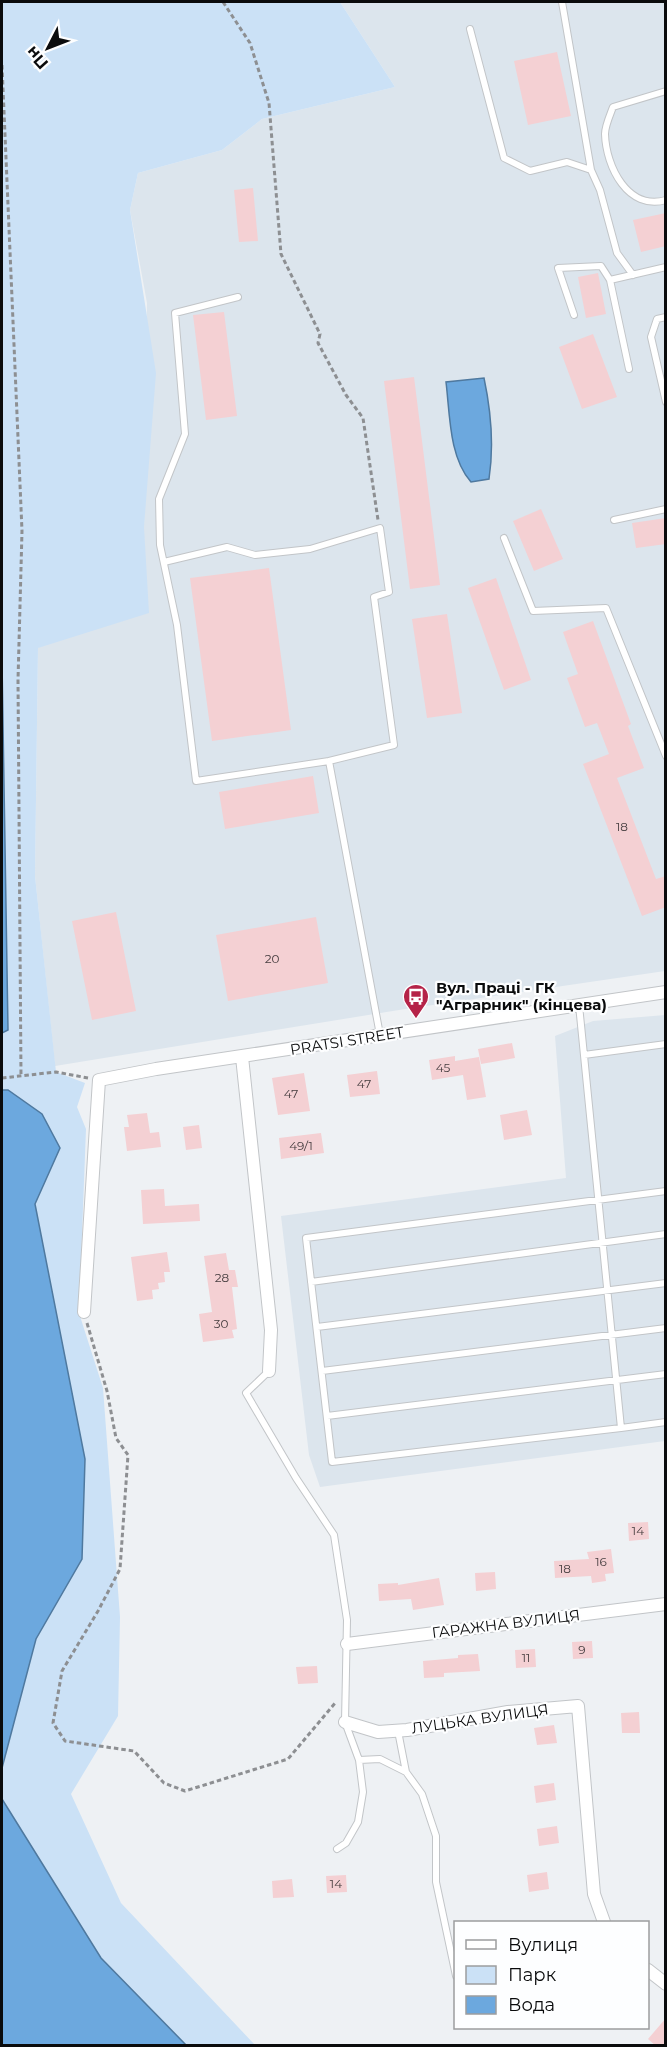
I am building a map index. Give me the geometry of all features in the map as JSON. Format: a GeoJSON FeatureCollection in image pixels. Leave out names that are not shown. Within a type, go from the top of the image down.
{"type":"FeatureCollection","features":[{"type":"Feature","properties":{"kind":"street","name":"PRATSI STREET"},"geometry":{"type":"LineString","coordinates":[[99,1080],[579,1004],[666,993]]}},
{"type":"Feature","properties":{"kind":"street"},"geometry":{"type":"LineString","coordinates":[[242,1057],[272,1330],[269,1371]]}},
{"type":"Feature","properties":{"kind":"street"},"geometry":{"type":"LineString","coordinates":[[84,1312],[99,1080]]}},
{"type":"Feature","properties":{"kind":"street","name":"ГАРАЖНА ВУЛИЦЯ"},"geometry":{"type":"LineString","coordinates":[[347,1644],[666,1604]]}},
{"type":"Feature","properties":{"kind":"street","name":"ЛУЦЬКА ВУЛИЦЯ"},"geometry":{"type":"LineString","coordinates":[[345,1722],[378,1732],[508,1712],[578,1706],[594,1894],[603,1921]]}},
{"type":"Feature","properties":{"kind":"street"},"geometry":{"type":"LineString","coordinates":[[649,1971],[666,1984]]}},
{"type":"Feature","properties":{"kind":"lane"},"geometry":{"type":"LineString","coordinates":[[561,2],[591,170],[600,190],[617,253],[633,275]]}},
{"type":"Feature","properties":{"kind":"lane"},"geometry":{"type":"LineString","coordinates":[[470,29],[504,159],[530,171],[567,162],[591,170]]}},
{"type":"Feature","properties":{"kind":"lane"},"geometry":{"type":"LineString","coordinates":[[666,92],[613,107],[605,133],[612,167],[631,196],[653,204],[666,200]]}},
{"type":"Feature","properties":{"kind":"lane"},"geometry":{"type":"LineString","coordinates":[[574,315],[558,268],[601,266],[610,280],[629,369]]}},
{"type":"Feature","properties":{"kind":"lane"},"geometry":{"type":"LineString","coordinates":[[610,280],[666,267]]}},
{"type":"Feature","properties":{"kind":"lane"},"geometry":{"type":"LineString","coordinates":[[164,562],[227,547],[255,555],[310,549],[380,528],[389,592],[374,597],[394,746],[329,761],[196,781],[177,625],[164,562],[159,499],[185,434],[176,313],[238,297]]}},
{"type":"Feature","properties":{"kind":"lane"},"geometry":{"type":"LineString","coordinates":[[666,316],[657,319],[651,337],[666,402]]}},
{"type":"Feature","properties":{"kind":"lane"},"geometry":{"type":"LineString","coordinates":[[614,520],[666,509]]}},
{"type":"Feature","properties":{"kind":"lane"},"geometry":{"type":"LineString","coordinates":[[504,538],[533,611],[606,608],[666,756]]}},
{"type":"Feature","properties":{"kind":"lane"},"geometry":{"type":"LineString","coordinates":[[329,761],[381,1035]]}},
{"type":"Feature","properties":{"kind":"lane"},"geometry":{"type":"LineString","coordinates":[[579,1004],[621,1428]]}},
{"type":"Feature","properties":{"kind":"lane"},"geometry":{"type":"LineString","coordinates":[[584,1055],[666,1044]]}},
{"type":"Feature","properties":{"kind":"lane"},"geometry":{"type":"LineString","coordinates":[[666,1191],[599,1202],[306,1238],[332,1461],[666,1422]]}},
{"type":"Feature","properties":{"kind":"lane"},"geometry":{"type":"LineString","coordinates":[[311,1282],[666,1234]]}},
{"type":"Feature","properties":{"kind":"lane"},"geometry":{"type":"LineString","coordinates":[[317,1327],[666,1283]]}},
{"type":"Feature","properties":{"kind":"lane"},"geometry":{"type":"LineString","coordinates":[[322,1371],[666,1328]]}},
{"type":"Feature","properties":{"kind":"lane"},"geometry":{"type":"LineString","coordinates":[[269,1371],[246,1393],[296,1478],[334,1535],[347,1620],[345,1722],[359,1760],[363,1792],[358,1822],[346,1843],[337,1850]]}},
{"type":"Feature","properties":{"kind":"lane"},"geometry":{"type":"LineString","coordinates":[[327,1416],[666,1374]]}},
{"type":"Feature","properties":{"kind":"lane"},"geometry":{"type":"LineString","coordinates":[[398,1730],[406,1772],[422,1794],[436,1836],[436,1882],[454,1967]]}},
{"type":"Feature","properties":{"kind":"lane"},"geometry":{"type":"LineString","coordinates":[[359,1760],[380,1759],[406,1772]]}},
{"type":"Feature","properties":{"kind":"path"},"geometry":{"type":"LineString","coordinates":[[223,2],[250,43],[269,103],[281,254],[320,334],[318,344],[346,395],[363,418],[380,528]]}},
{"type":"Feature","properties":{"kind":"path"},"geometry":{"type":"LineString","coordinates":[[2,65],[22,531],[18,680],[21,1077]]}},
{"type":"Feature","properties":{"kind":"path"},"geometry":{"type":"LineString","coordinates":[[2,1078],[56,1072],[99,1080]]}},
{"type":"Feature","properties":{"kind":"path"},"geometry":{"type":"LineString","coordinates":[[84,1312],[107,1391],[116,1438],[128,1455],[120,1569],[62,1671],[53,1723],[65,1741],[134,1750],[164,1783],[185,1791],[288,1759],[324,1713],[346,1694]]}},
{"type":"Feature","properties":{"kind":"shaded area"},"geometry":{"type":"Polygon","coordinates":[[[340,2],[665,2],[665,971],[405,1009],[55,1066],[35,876],[38,648],[144,527],[147,303],[130,210],[138,173],[222,150],[262,119],[395,87],[340,2]]]}},
{"type":"Feature","properties":{"kind":"shaded area"},"geometry":{"type":"Polygon","coordinates":[[[665,1015],[665,1441],[320,1487],[309,1455],[281,1216],[566,1178],[555,1036],[593,1021],[665,1015]]]}},
{"type":"Feature","properties":{"kind":"green space"},"geometry":{"type":"Polygon","coordinates":[[[2,2],[340,2],[395,87],[262,119],[222,150],[138,173],[130,210],[156,373],[144,527],[149,613],[38,648],[35,876],[56,1072],[85,1083],[77,1107],[86,1129],[79,1313],[103,1388],[120,1617],[118,1716],[71,1794],[121,1903],[255,2045],[185,2045],[101,1958],[2,1799],[2,1768],[36,1639],[82,1559],[85,1460],[35,1204],[59,1148],[8,1090],[2,1090],[2,1033],[8,1030],[2,662],[2,2]]]}},
{"type":"Feature","properties":{"kind":"water"},"geometry":{"type":"Polygon","coordinates":[[[484,378],[491,428],[489,479],[471,482],[454,448],[446,382],[484,378]]]}},
{"type":"Feature","properties":{"kind":"water"},"geometry":{"type":"Polygon","coordinates":[[[2,662],[8,1030],[2,1033],[2,662]]]}},
{"type":"Feature","properties":{"kind":"water"},"geometry":{"type":"Polygon","coordinates":[[[2,1090],[8,1090],[42,1114],[60,1148],[35,1204],[85,1459],[82,1559],[36,1639],[2,1768],[2,1090]]]}},
{"type":"Feature","properties":{"kind":"water"},"geometry":{"type":"Polygon","coordinates":[[[2,1799],[101,1958],[186,2045],[2,2045],[2,1799]]]}},
{"type":"Feature","properties":{"kind":"building"},"geometry":{"type":"Polygon","coordinates":[[[557,52],[571,116],[528,125],[514,61],[557,52]]]}},
{"type":"Feature","properties":{"kind":"building"},"geometry":{"type":"Polygon","coordinates":[[[253,188],[258,241],[239,242],[234,190],[253,188]]]}},
{"type":"Feature","properties":{"kind":"building"},"geometry":{"type":"Polygon","coordinates":[[[666,213],[666,246],[641,252],[633,220],[666,213]]]}},
{"type":"Feature","properties":{"kind":"building"},"geometry":{"type":"Polygon","coordinates":[[[598,273],[606,314],[586,318],[578,277],[598,273]]]}},
{"type":"Feature","properties":{"kind":"building"},"geometry":{"type":"Polygon","coordinates":[[[224,312],[237,416],[206,420],[193,315],[224,312]]]}},
{"type":"Feature","properties":{"kind":"building"},"geometry":{"type":"Polygon","coordinates":[[[593,334],[617,397],[582,409],[559,347],[593,334]]]}},
{"type":"Feature","properties":{"kind":"building"},"geometry":{"type":"Polygon","coordinates":[[[414,377],[440,585],[410,589],[384,381],[414,377]]]}},
{"type":"Feature","properties":{"kind":"building"},"geometry":{"type":"Polygon","coordinates":[[[541,509],[563,559],[534,571],[513,521],[541,509]]]}},
{"type":"Feature","properties":{"kind":"building"},"geometry":{"type":"Polygon","coordinates":[[[666,518],[666,544],[636,548],[632,523],[666,518]]]}},
{"type":"Feature","properties":{"kind":"building"},"geometry":{"type":"Polygon","coordinates":[[[269,568],[291,730],[212,741],[190,578],[269,568]]]}},
{"type":"Feature","properties":{"kind":"building"},"geometry":{"type":"Polygon","coordinates":[[[496,578],[531,680],[504,690],[468,588],[496,578]]]}},
{"type":"Feature","properties":{"kind":"building"},"geometry":{"type":"Polygon","coordinates":[[[447,614],[462,713],[427,718],[412,619],[447,614]]]}},
{"type":"Feature","properties":{"kind":"building"},"geometry":{"type":"Polygon","coordinates":[[[593,621],[631,724],[628,726],[644,768],[617,778],[656,879],[666,876],[666,907],[642,916],[583,764],[609,754],[597,723],[585,727],[567,678],[578,674],[563,632],[593,621]]]}},
{"type":"Feature","properties":{"kind":"building"},"geometry":{"type":"Polygon","coordinates":[[[313,776],[319,813],[225,829],[219,792],[313,776]]]}},
{"type":"Feature","properties":{"kind":"building"},"geometry":{"type":"Polygon","coordinates":[[[116,912],[136,1011],[92,1020],[72,921],[116,912]]]}},
{"type":"Feature","properties":{"kind":"building"},"geometry":{"type":"Polygon","coordinates":[[[316,917],[328,983],[228,1001],[216,935],[316,917]]]}},
{"type":"Feature","properties":{"kind":"building"},"geometry":{"type":"Polygon","coordinates":[[[512,1043],[515,1058],[481,1064],[478,1049],[512,1043]]]}},
{"type":"Feature","properties":{"kind":"building"},"geometry":{"type":"Polygon","coordinates":[[[455,1056],[455,1061],[479,1057],[486,1097],[467,1100],[463,1075],[432,1080],[429,1060],[455,1056]]]}},
{"type":"Feature","properties":{"kind":"building"},"geometry":{"type":"Polygon","coordinates":[[[377,1071],[380,1094],[350,1097],[347,1075],[377,1071]]]}},
{"type":"Feature","properties":{"kind":"building"},"geometry":{"type":"Polygon","coordinates":[[[304,1073],[310,1111],[278,1115],[272,1078],[304,1073]]]}},
{"type":"Feature","properties":{"kind":"building"},"geometry":{"type":"Polygon","coordinates":[[[527,1110],[532,1135],[504,1140],[500,1115],[527,1110]]]}},
{"type":"Feature","properties":{"kind":"building"},"geometry":{"type":"Polygon","coordinates":[[[147,1113],[150,1133],[159,1132],[161,1147],[127,1151],[124,1127],[129,1127],[127,1115],[147,1113]]]}},
{"type":"Feature","properties":{"kind":"building"},"geometry":{"type":"Polygon","coordinates":[[[199,1125],[202,1148],[186,1150],[183,1127],[199,1125]]]}},
{"type":"Feature","properties":{"kind":"building"},"geometry":{"type":"Polygon","coordinates":[[[321,1133],[324,1153],[281,1159],[279,1138],[321,1133]]]}},
{"type":"Feature","properties":{"kind":"building"},"geometry":{"type":"Polygon","coordinates":[[[164,1189],[165,1206],[199,1204],[200,1221],[143,1224],[141,1190],[164,1189]]]}},
{"type":"Feature","properties":{"kind":"building"},"geometry":{"type":"Polygon","coordinates":[[[167,1252],[170,1272],[164,1272],[165,1282],[158,1283],[159,1289],[152,1290],[153,1299],[137,1301],[131,1257],[167,1252]]]}},
{"type":"Feature","properties":{"kind":"building"},"geometry":{"type":"Polygon","coordinates":[[[226,1253],[229,1270],[235,1270],[238,1287],[232,1287],[237,1329],[232,1330],[234,1338],[203,1342],[199,1314],[212,1312],[204,1256],[226,1253]]]}},
{"type":"Feature","properties":{"kind":"building"},"geometry":{"type":"Polygon","coordinates":[[[648,1522],[649,1539],[629,1541],[628,1523],[648,1522]]]}},
{"type":"Feature","properties":{"kind":"building"},"geometry":{"type":"Polygon","coordinates":[[[611,1549],[614,1573],[605,1574],[606,1581],[592,1583],[591,1576],[555,1578],[554,1561],[589,1559],[587,1552],[611,1549]]]}},
{"type":"Feature","properties":{"kind":"building"},"geometry":{"type":"Polygon","coordinates":[[[495,1572],[496,1589],[476,1591],[475,1573],[495,1572]]]}},
{"type":"Feature","properties":{"kind":"building"},"geometry":{"type":"Polygon","coordinates":[[[439,1578],[444,1605],[413,1610],[411,1599],[379,1601],[378,1584],[398,1583],[398,1585],[439,1578]]]}},
{"type":"Feature","properties":{"kind":"building"},"geometry":{"type":"Polygon","coordinates":[[[592,1641],[593,1658],[573,1659],[572,1642],[592,1641]]]}},
{"type":"Feature","properties":{"kind":"building"},"geometry":{"type":"Polygon","coordinates":[[[535,1649],[536,1667],[516,1668],[515,1650],[535,1649]]]}},
{"type":"Feature","properties":{"kind":"building"},"geometry":{"type":"Polygon","coordinates":[[[478,1654],[480,1671],[444,1673],[444,1677],[424,1678],[423,1661],[478,1654]]]}},
{"type":"Feature","properties":{"kind":"building"},"geometry":{"type":"Polygon","coordinates":[[[317,1666],[318,1683],[298,1684],[296,1667],[317,1666]]]}},
{"type":"Feature","properties":{"kind":"building"},"geometry":{"type":"Polygon","coordinates":[[[639,1712],[640,1733],[622,1733],[621,1713],[639,1712]]]}},
{"type":"Feature","properties":{"kind":"building"},"geometry":{"type":"Polygon","coordinates":[[[554,1725],[557,1743],[537,1745],[534,1728],[554,1725]]]}},
{"type":"Feature","properties":{"kind":"building"},"geometry":{"type":"Polygon","coordinates":[[[554,1783],[556,1800],[536,1803],[534,1786],[554,1783]]]}},
{"type":"Feature","properties":{"kind":"building"},"geometry":{"type":"Polygon","coordinates":[[[557,1826],[559,1843],[539,1846],[537,1829],[557,1826]]]}},
{"type":"Feature","properties":{"kind":"building"},"geometry":{"type":"Polygon","coordinates":[[[547,1872],[549,1889],[529,1892],[527,1875],[547,1872]]]}},
{"type":"Feature","properties":{"kind":"building"},"geometry":{"type":"Polygon","coordinates":[[[346,1875],[347,1892],[327,1893],[326,1876],[346,1875]]]}},
{"type":"Feature","properties":{"kind":"building"},"geometry":{"type":"Polygon","coordinates":[[[292,1879],[294,1897],[273,1898],[272,1881],[292,1879]]]}},
{"type":"Feature","properties":{"kind":"building"},"geometry":{"type":"Polygon","coordinates":[[[666,2018],[666,2046],[656,2046],[648,2039],[666,2018]]]}},
{"type":"Feature","properties":{"kind":"place","name":"Вул. Праці - ГК \"Аграрник\" (кінцева)"},"geometry":{"type":"Point","coordinates":[416,1020]}}]}
